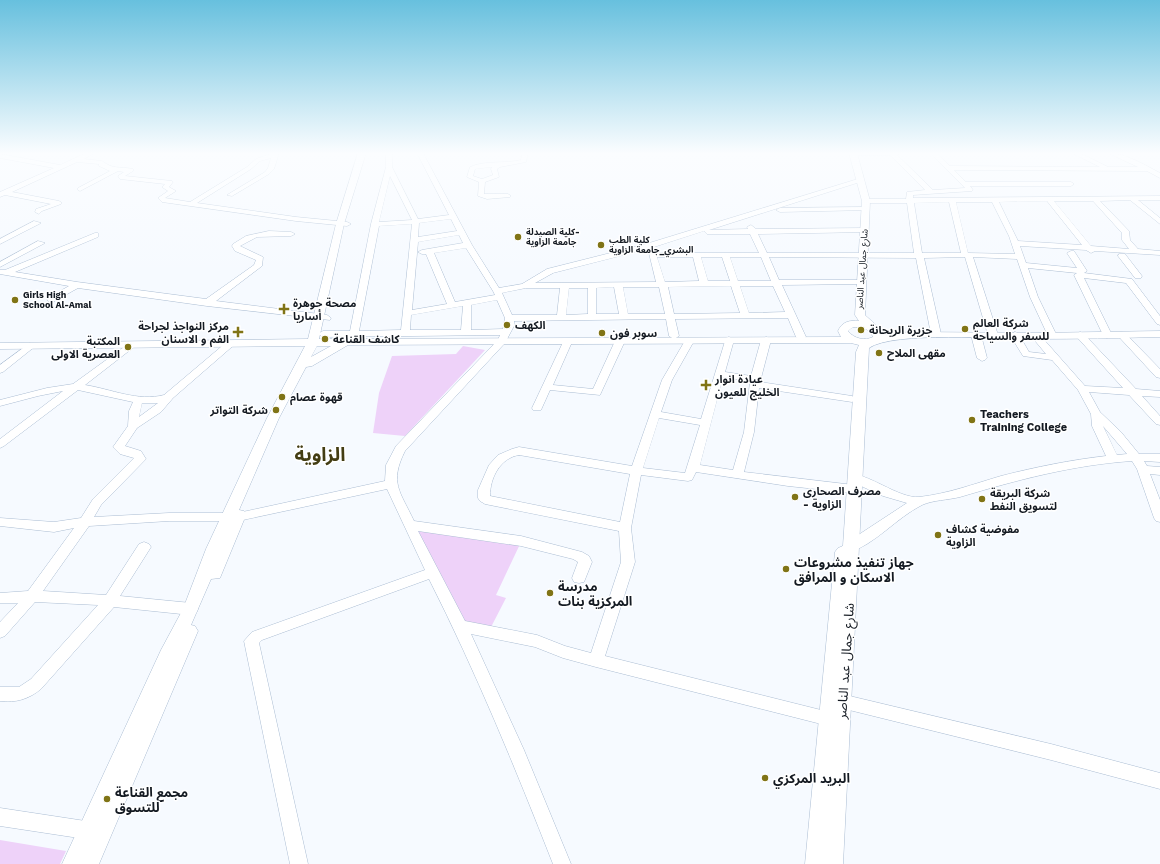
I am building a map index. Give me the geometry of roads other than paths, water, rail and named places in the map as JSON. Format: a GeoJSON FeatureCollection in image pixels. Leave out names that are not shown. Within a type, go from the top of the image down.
{"type":"FeatureCollection","features":[{"type":"Feature","properties":{"kind":"main road"},"geometry":{"type":"LineString","coordinates":[[88,864],[94,831],[170,650],[191,609],[281,415],[308,364],[319,339],[352,193]]}},
{"type":"Feature","properties":{"kind":"main road"},"geometry":{"type":"LineString","coordinates":[[344,224],[354,193]]}},
{"type":"Feature","properties":{"kind":"main road","name":"شارع جمال عبد الناصر"},"geometry":{"type":"LineString","coordinates":[[832,864],[837,700],[847,548],[862,352],[864,346],[860,315],[866,205],[864,193]]}},
{"type":"Feature","properties":{"kind":"main road","name":"شارع جمال عبد الناصر"},"geometry":{"type":"LineString","coordinates":[[846,327],[860,315]]}},
{"type":"Feature","properties":{"kind":"main road"},"geometry":{"type":"LineString","coordinates":[[0,346],[131,345],[351,338],[504,336],[801,337],[824,336],[858,324],[864,338]]}},
{"type":"Feature","properties":{"kind":"main road"},"geometry":{"type":"LineString","coordinates":[[846,327],[845,336],[864,338],[936,334],[1036,336],[1160,334]]}},
{"type":"Feature","properties":{"kind":"main road"},"geometry":{"type":"LineString","coordinates":[[0,341],[504,336],[567,342],[829,340],[845,345],[864,338]]}},
{"type":"Feature","properties":{"kind":"main road"},"geometry":{"type":"LineString","coordinates":[[308,364],[351,338]]}},
{"type":"Feature","properties":{"kind":"main road","name":"شارع جمال عبد الناصر"},"geometry":{"type":"LineString","coordinates":[[852,485],[852,399],[864,338]]}},
{"type":"Feature","properties":{"kind":"main road"},"geometry":{"type":"LineString","coordinates":[[73,864],[94,831],[233,517],[273,418],[319,339]]}},
{"type":"Feature","properties":{"kind":"main road","name":"شارع جمال عبد الناصر"},"geometry":{"type":"LineString","coordinates":[[816,864],[829,719],[837,700]]}},
{"type":"Feature","properties":{"kind":"street"},"geometry":{"type":"LineString","coordinates":[[170,193],[160,199],[344,224]]}},
{"type":"Feature","properties":{"kind":"street"},"geometry":{"type":"LineString","coordinates":[[191,204],[208,193]]}},
{"type":"Feature","properties":{"kind":"street"},"geometry":{"type":"LineString","coordinates":[[382,193],[351,338],[405,333],[466,332],[504,336]]}},
{"type":"Feature","properties":{"kind":"street"},"geometry":{"type":"LineString","coordinates":[[401,193],[415,221],[415,240],[412,253],[405,333]]}},
{"type":"Feature","properties":{"kind":"street"},"geometry":{"type":"LineString","coordinates":[[442,193],[468,245],[498,294],[510,318],[509,326],[504,336],[400,449],[392,465],[390,475],[391,484],[409,525],[460,626],[516,750],[562,864]]}},
{"type":"Feature","properties":{"kind":"street"},"geometry":{"type":"LineString","coordinates":[[480,193],[480,195],[487,197],[508,196]]}},
{"type":"Feature","properties":{"kind":"street"},"geometry":{"type":"LineString","coordinates":[[407,313],[467,303],[524,286],[550,271],[649,246],[821,193]]}},
{"type":"Feature","properties":{"kind":"street"},"geometry":{"type":"LineString","coordinates":[[910,193],[909,201],[919,256],[936,334]]}},
{"type":"Feature","properties":{"kind":"street"},"geometry":{"type":"LineString","coordinates":[[1085,193],[1092,198],[1126,233],[1126,240],[1135,251]]}},
{"type":"Feature","properties":{"kind":"street"},"geometry":{"type":"LineString","coordinates":[[3,194],[59,203],[38,210],[39,212]]}},
{"type":"Feature","properties":{"kind":"street"},"geometry":{"type":"LineString","coordinates":[[1132,198],[1160,222]]}},
{"type":"Feature","properties":{"kind":"street"},"geometry":{"type":"LineString","coordinates":[[767,210],[866,205],[909,201],[1160,198]]}},
{"type":"Feature","properties":{"kind":"street"},"geometry":{"type":"LineString","coordinates":[[994,199],[1016,246],[1052,336]]}},
{"type":"Feature","properties":{"kind":"street"},"geometry":{"type":"LineString","coordinates":[[1049,199],[1090,251]]}},
{"type":"Feature","properties":{"kind":"street"},"geometry":{"type":"LineString","coordinates":[[952,200],[967,255],[993,335]]}},
{"type":"Feature","properties":{"kind":"street"},"geometry":{"type":"LineString","coordinates":[[375,224],[454,216]]}},
{"type":"Feature","properties":{"kind":"street"},"geometry":{"type":"LineString","coordinates":[[747,216],[752,231],[801,337]]}},
{"type":"Feature","properties":{"kind":"street"},"geometry":{"type":"LineString","coordinates":[[0,242],[37,223]]}},
{"type":"Feature","properties":{"kind":"street"},"geometry":{"type":"LineString","coordinates":[[696,232],[865,230]]}},
{"type":"Feature","properties":{"kind":"street"},"geometry":{"type":"LineString","coordinates":[[415,240],[462,232]]}},
{"type":"Feature","properties":{"kind":"street"},"geometry":{"type":"LineString","coordinates":[[207,303],[260,263],[260,259],[238,249],[236,246],[243,240],[252,235],[265,233],[291,234]]}},
{"type":"Feature","properties":{"kind":"street"},"geometry":{"type":"LineString","coordinates":[[3,272],[95,234]]}},
{"type":"Feature","properties":{"kind":"street"},"geometry":{"type":"LineString","coordinates":[[0,265],[41,243]]}},
{"type":"Feature","properties":{"kind":"street"},"geometry":{"type":"LineString","coordinates":[[412,253],[468,245]]}},
{"type":"Feature","properties":{"kind":"street"},"geometry":{"type":"LineString","coordinates":[[649,246],[654,255],[674,336]]}},
{"type":"Feature","properties":{"kind":"street"},"geometry":{"type":"LineString","coordinates":[[1016,246],[1090,251],[1160,252]]}},
{"type":"Feature","properties":{"kind":"street"},"geometry":{"type":"LineString","coordinates":[[1016,246],[1071,253],[1090,251],[1122,256],[1160,259]]}},
{"type":"Feature","properties":{"kind":"street"},"geometry":{"type":"LineString","coordinates":[[429,251],[452,306]]}},
{"type":"Feature","properties":{"kind":"street"},"geometry":{"type":"LineString","coordinates":[[654,255],[967,255],[1021,261],[1083,271],[1071,253]]}},
{"type":"Feature","properties":{"kind":"street"},"geometry":{"type":"LineString","coordinates":[[697,256],[704,283]]}},
{"type":"Feature","properties":{"kind":"street"},"geometry":{"type":"LineString","coordinates":[[725,256],[745,315]]}},
{"type":"Feature","properties":{"kind":"street"},"geometry":{"type":"LineString","coordinates":[[1122,256],[1138,276]]}},
{"type":"Feature","properties":{"kind":"street"},"geometry":{"type":"LineString","coordinates":[[3,272],[77,285],[323,317]]}},
{"type":"Feature","properties":{"kind":"street"},"geometry":{"type":"LineString","coordinates":[[1107,335],[1078,275],[1127,281],[1160,322]]}},
{"type":"Feature","properties":{"kind":"street"},"geometry":{"type":"LineString","coordinates":[[524,286],[861,282]]}},
{"type":"Feature","properties":{"kind":"street"},"geometry":{"type":"LineString","coordinates":[[51,300],[77,285]]}},
{"type":"Feature","properties":{"kind":"street"},"geometry":{"type":"LineString","coordinates":[[561,318],[565,285]]}},
{"type":"Feature","properties":{"kind":"street"},"geometry":{"type":"LineString","coordinates":[[592,285],[592,317]]}},
{"type":"Feature","properties":{"kind":"street"},"geometry":{"type":"LineString","coordinates":[[618,285],[624,316]]}},
{"type":"Feature","properties":{"kind":"street"},"geometry":{"type":"LineString","coordinates":[[466,332],[467,303]]}},
{"type":"Feature","properties":{"kind":"street"},"geometry":{"type":"LineString","coordinates":[[510,318],[670,315],[791,315]]}},
{"type":"Feature","properties":{"kind":"street"},"geometry":{"type":"LineString","coordinates":[[976,335],[982,358]]}},
{"type":"Feature","properties":{"kind":"street"},"geometry":{"type":"LineString","coordinates":[[1015,335],[1026,354],[1055,358]]}},
{"type":"Feature","properties":{"kind":"street"},"geometry":{"type":"LineString","coordinates":[[1080,335],[1160,422]]}},
{"type":"Feature","properties":{"kind":"street"},"geometry":{"type":"LineString","coordinates":[[1122,335],[1160,375]]}},
{"type":"Feature","properties":{"kind":"street"},"geometry":{"type":"LineString","coordinates":[[1036,336],[1082,389],[1096,414],[1117,434],[1135,457],[1143,470],[1160,518]]}},
{"type":"Feature","properties":{"kind":"street"},"geometry":{"type":"LineString","coordinates":[[625,528],[489,501],[483,495],[488,477],[497,460],[512,451],[519,450],[636,471],[688,477],[693,468],[721,374],[729,340]]}},
{"type":"Feature","properties":{"kind":"street"},"geometry":{"type":"LineString","coordinates":[[738,474],[749,432],[755,382],[766,340]]}},
{"type":"Feature","properties":{"kind":"street"},"geometry":{"type":"LineString","coordinates":[[547,387],[596,392],[620,341]]}},
{"type":"Feature","properties":{"kind":"street"},"geometry":{"type":"LineString","coordinates":[[596,660],[628,562],[625,528],[636,471],[667,380],[689,341]]}},
{"type":"Feature","properties":{"kind":"street"},"geometry":{"type":"LineString","coordinates":[[537,408],[567,342]]}},
{"type":"Feature","properties":{"kind":"street"},"geometry":{"type":"LineString","coordinates":[[0,632],[32,596],[85,522],[97,502],[140,459],[137,454],[124,451],[119,446],[133,426],[157,410],[168,397],[231,343]]}},
{"type":"Feature","properties":{"kind":"street"},"geometry":{"type":"LineString","coordinates":[[0,444],[131,345]]}},
{"type":"Feature","properties":{"kind":"street"},"geometry":{"type":"LineString","coordinates":[[0,370],[30,346]]}},
{"type":"Feature","properties":{"kind":"street"},"geometry":{"type":"LineString","coordinates":[[721,374],[755,382],[852,399]]}},
{"type":"Feature","properties":{"kind":"street"},"geometry":{"type":"LineString","coordinates":[[0,403],[44,392],[76,387],[139,399],[161,401],[168,397]]}},
{"type":"Feature","properties":{"kind":"street"},"geometry":{"type":"LineString","coordinates":[[1082,389],[1160,394]]}},
{"type":"Feature","properties":{"kind":"street"},"geometry":{"type":"LineString","coordinates":[[133,426],[134,411],[139,399]]}},
{"type":"Feature","properties":{"kind":"street"},"geometry":{"type":"LineString","coordinates":[[655,414],[706,422]]}},
{"type":"Feature","properties":{"kind":"street"},"geometry":{"type":"LineString","coordinates":[[1096,414],[1098,430],[1113,458]]}},
{"type":"Feature","properties":{"kind":"street"},"geometry":{"type":"LineString","coordinates":[[847,548],[918,502],[944,498],[1038,472],[1113,458],[1160,458]]}},
{"type":"Feature","properties":{"kind":"street"},"geometry":{"type":"LineString","coordinates":[[693,468],[852,485],[918,502]]}},
{"type":"Feature","properties":{"kind":"street"},"geometry":{"type":"LineString","coordinates":[[1143,470],[1160,471]]}},
{"type":"Feature","properties":{"kind":"street"},"geometry":{"type":"LineString","coordinates":[[0,522],[54,527],[85,522],[169,517],[233,517],[391,484]]}},
{"type":"Feature","properties":{"kind":"street"},"geometry":{"type":"LineString","coordinates":[[409,525],[514,540],[577,555],[584,559],[585,562],[579,578]]}},
{"type":"Feature","properties":{"kind":"street"},"geometry":{"type":"LineString","coordinates":[[0,694],[14,696],[22,694],[36,684],[110,601],[144,547]]}},
{"type":"Feature","properties":{"kind":"street"},"geometry":{"type":"LineString","coordinates":[[300,864],[251,641],[258,636],[434,572]]}},
{"type":"Feature","properties":{"kind":"street"},"geometry":{"type":"LineString","coordinates":[[0,598],[32,596],[76,597],[191,609]]}},
{"type":"Feature","properties":{"kind":"street"},"geometry":{"type":"LineString","coordinates":[[460,626],[537,641],[563,652],[829,719]]}},
{"type":"Feature","properties":{"kind":"street"},"geometry":{"type":"LineString","coordinates":[[837,700],[1050,752],[1160,781]]}},
{"type":"Feature","properties":{"kind":"street"},"geometry":{"type":"LineString","coordinates":[[0,817],[94,831]]}},
{"type":"Feature","properties":{"kind":"place","name":"كلية الصيدلة- جامعة الزاوية"},"geometry":{"type":"Point","coordinates":[518,237]}},
{"type":"Feature","properties":{"kind":"place","name":"كلية الطب البشري_جامعة الزاوية"},"geometry":{"type":"Point","coordinates":[601,245]}},
{"type":"Feature","properties":{"kind":"place","name":"Girls High School Al-Amal"},"geometry":{"type":"Point","coordinates":[15,300]}},
{"type":"Feature","properties":{"kind":"place","name":"مصحة جوهرة أساريا"},"geometry":{"type":"Point","coordinates":[284,309]}},
{"type":"Feature","properties":{"kind":"place","name":"الكهف"},"geometry":{"type":"Point","coordinates":[507,325]}},
{"type":"Feature","properties":{"kind":"place","name":"شركة العالم للسفر والسياحة"},"geometry":{"type":"Point","coordinates":[965,329]}},
{"type":"Feature","properties":{"kind":"place","name":"جزيرة الريحانة"},"geometry":{"type":"Point","coordinates":[861,330]}},
{"type":"Feature","properties":{"kind":"place","name":"مركز النواجذ لجراحة الفم و الاسنان"},"geometry":{"type":"Point","coordinates":[238,332]}},
{"type":"Feature","properties":{"kind":"place","name":"سوبر فون"},"geometry":{"type":"Point","coordinates":[602,333]}},
{"type":"Feature","properties":{"kind":"place","name":"كاشف القناعة"},"geometry":{"type":"Point","coordinates":[325,339]}},
{"type":"Feature","properties":{"kind":"place","name":"المكتبة العصرية الاولى"},"geometry":{"type":"Point","coordinates":[128,347]}},
{"type":"Feature","properties":{"kind":"place","name":"مقهى الملاح"},"geometry":{"type":"Point","coordinates":[879,353]}},
{"type":"Feature","properties":{"kind":"place","name":"عيادة انوار الخليج للعيون"},"geometry":{"type":"Point","coordinates":[706,385]}},
{"type":"Feature","properties":{"kind":"place","name":"قهوة عصام"},"geometry":{"type":"Point","coordinates":[282,397]}},
{"type":"Feature","properties":{"kind":"place","name":"شركة التواتر"},"geometry":{"type":"Point","coordinates":[276,410]}},
{"type":"Feature","properties":{"kind":"place","name":"Teachers Training College"},"geometry":{"type":"Point","coordinates":[972,420]}},
{"type":"Feature","properties":{"kind":"place","name":"مصرف الصحارى - الزاوية"},"geometry":{"type":"Point","coordinates":[795,497]}},
{"type":"Feature","properties":{"kind":"place","name":"شركة البريقة لتسويق النفط"},"geometry":{"type":"Point","coordinates":[982,499]}},
{"type":"Feature","properties":{"kind":"place","name":"مفوضية كشاف الزاوية"},"geometry":{"type":"Point","coordinates":[938,535]}},
{"type":"Feature","properties":{"kind":"place","name":"جهاز تنفيذ مشروعات الاسكان و المرافق"},"geometry":{"type":"Point","coordinates":[786,569]}},
{"type":"Feature","properties":{"kind":"place","name":"مدرسة المركزية بنات"},"geometry":{"type":"Point","coordinates":[550,593]}},
{"type":"Feature","properties":{"kind":"place","name":"البريد المركزي"},"geometry":{"type":"Point","coordinates":[765,778]}},
{"type":"Feature","properties":{"kind":"place","name":"مجمع القناعة للتسوق"},"geometry":{"type":"Point","coordinates":[107,799]}},
{"type":"Feature","properties":{"kind":"district","name":"الزاوية"},"geometry":{"type":"Point","coordinates":[320,454]}}]}
